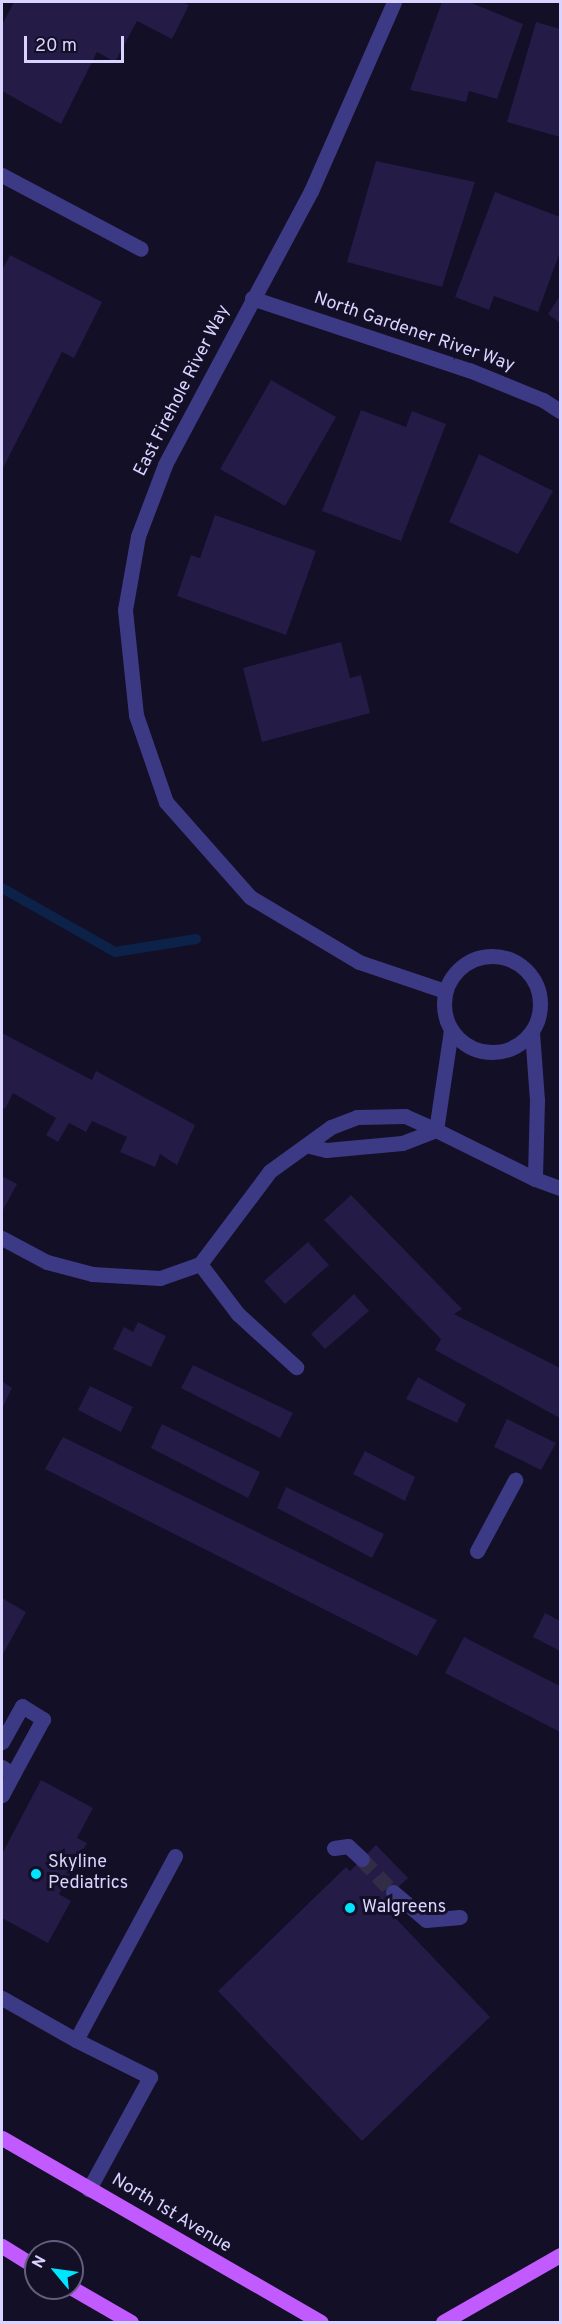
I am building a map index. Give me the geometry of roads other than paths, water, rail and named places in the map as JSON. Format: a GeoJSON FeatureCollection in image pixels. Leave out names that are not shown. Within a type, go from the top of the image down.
{"type":"FeatureCollection","features":[{"type":"Feature","properties":{"kind":"main road","name":"North 1st Avenue"},"geometry":{"type":"LineString","coordinates":[[2,2138],[321,2322]]}},
{"type":"Feature","properties":{"kind":"main road"},"geometry":{"type":"LineString","coordinates":[[2,2246],[24,2259]]}},
{"type":"Feature","properties":{"kind":"main road"},"geometry":{"type":"LineString","coordinates":[[443,2322],[561,2255]]}},
{"type":"Feature","properties":{"kind":"main road"},"geometry":{"type":"LineString","coordinates":[[84,2295],[131,2322]]}},
{"type":"Feature","properties":{"kind":"street","name":"East Firehole River Way"},"geometry":{"type":"LineString","coordinates":[[394,2],[311,191],[165,465],[138,536],[125,610],[136,715],[166,802],[250,897],[359,962],[445,991]]}},
{"type":"Feature","properties":{"kind":"street"},"geometry":{"type":"LineString","coordinates":[[4,181],[141,249]]}},
{"type":"Feature","properties":{"kind":"street","name":"North Gardener River Way"},"geometry":{"type":"LineString","coordinates":[[252,298],[469,370],[543,400],[561,411]]}},
{"type":"Feature","properties":{"kind":"street"},"geometry":{"type":"LineString","coordinates":[[493,955],[515,961],[525,969],[538,990],[539,1016],[532,1032],[514,1047],[496,1053],[465,1046],[451,1030],[443,1003],[445,991],[456,971],[473,959],[493,955]]}},
{"type":"Feature","properties":{"kind":"street"},"geometry":{"type":"LineString","coordinates":[[436,1130],[451,1030]]}},
{"type":"Feature","properties":{"kind":"street"},"geometry":{"type":"LineString","coordinates":[[532,1032],[537,1100],[535,1179]]}},
{"type":"Feature","properties":{"kind":"street"},"geometry":{"type":"LineString","coordinates":[[2,1238],[47,1262],[92,1274],[160,1278],[200,1264],[270,1171],[309,1146],[332,1127],[357,1117],[405,1116],[535,1179],[561,1188]]}},
{"type":"Feature","properties":{"kind":"street"},"geometry":{"type":"LineString","coordinates":[[309,1146],[326,1150],[402,1143],[436,1130]]}},
{"type":"Feature","properties":{"kind":"street"},"geometry":{"type":"LineString","coordinates":[[200,1264],[238,1314],[296,1367]]}},
{"type":"Feature","properties":{"kind":"street"},"geometry":{"type":"LineString","coordinates":[[477,1551],[515,1480]]}},
{"type":"Feature","properties":{"kind":"street"},"geometry":{"type":"LineString","coordinates":[[2,1742],[22,1706],[43,1719],[7,1771],[2,1795]]}},
{"type":"Feature","properties":{"kind":"street"},"geometry":{"type":"LineString","coordinates":[[334,1848],[348,1846],[362,1860]]}},
{"type":"Feature","properties":{"kind":"street"},"geometry":{"type":"LineString","coordinates":[[76,2040],[175,1856]]}},
{"type":"Feature","properties":{"kind":"street"},"geometry":{"type":"LineString","coordinates":[[393,1892],[426,1920],[460,1917]]}},
{"type":"Feature","properties":{"kind":"street"},"geometry":{"type":"LineString","coordinates":[[2,1998],[76,2040],[150,2077],[89,2189]]}},
{"type":"Feature","properties":{"kind":"waterway"},"geometry":{"type":"LineString","coordinates":[[2,888],[115,952],[196,939]]}},
{"type":"Feature","properties":{"kind":"tunnel"},"geometry":{"type":"LineString","coordinates":[[362,1859],[393,1892]]}},
{"type":"Feature","properties":{"kind":"place","name":"Skyline Pediatrics"},"geometry":{"type":"Point","coordinates":[36,1874]}},
{"type":"Feature","properties":{"kind":"place","name":"Walgreens"},"geometry":{"type":"Point","coordinates":[350,1908]}}]}
